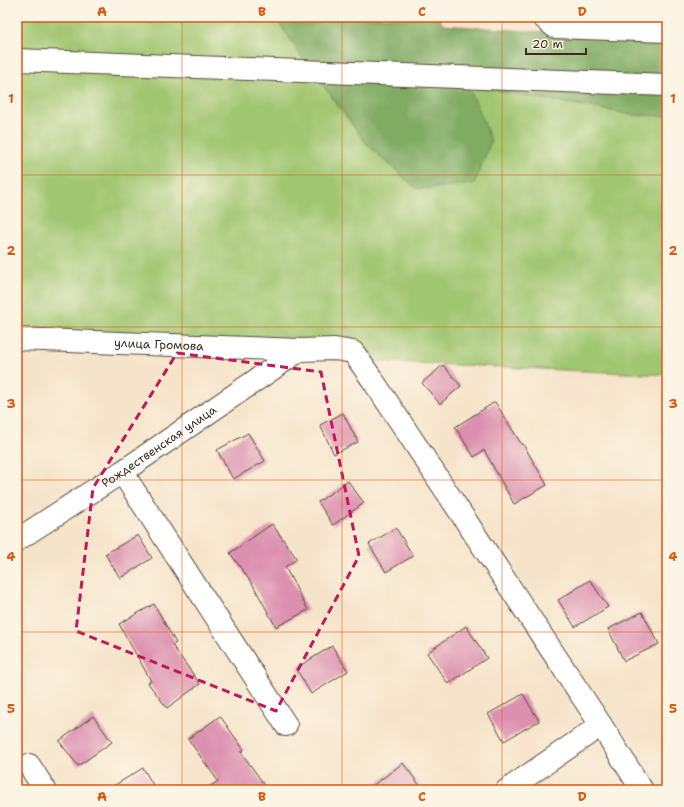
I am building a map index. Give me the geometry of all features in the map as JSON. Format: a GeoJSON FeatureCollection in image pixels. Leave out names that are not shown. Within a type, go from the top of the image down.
{"type":"FeatureCollection","features":[{"type":"Feature","properties":{"kind":"street"},"geometry":{"type":"LineString","coordinates":[[543,17],[555,27],[667,31]]}},
{"type":"Feature","properties":{"kind":"street"},"geometry":{"type":"LineString","coordinates":[[17,60],[667,85]]}},
{"type":"Feature","properties":{"kind":"street","name":"улица Громова"},"geometry":{"type":"LineString","coordinates":[[17,339],[300,350],[335,349],[353,352],[601,725]]}},
{"type":"Feature","properties":{"kind":"street","name":"Рождественская улица"},"geometry":{"type":"LineString","coordinates":[[17,540],[122,472],[300,350]]}},
{"type":"Feature","properties":{"kind":"street"},"geometry":{"type":"LineString","coordinates":[[122,472],[286,725]]}},
{"type":"Feature","properties":{"kind":"street"},"geometry":{"type":"LineString","coordinates":[[508,790],[601,725],[642,790]]}},
{"type":"Feature","properties":{"kind":"street"},"geometry":{"type":"LineString","coordinates":[[29,765],[45,790]]}},
{"type":"Feature","properties":{"kind":"highlighted area"},"geometry":{"type":"Polygon","coordinates":[[[177,353],[321,372],[359,556],[276,711],[76,631],[93,488],[177,353]]]}},
{"type":"Feature","properties":{"kind":"green space"},"geometry":{"type":"Polygon","coordinates":[[[17,17],[276,17],[299,53],[367,144],[417,189],[466,85],[635,115],[667,116],[667,375],[17,344],[17,17]]]}},
{"type":"Feature","properties":{"kind":"green space"},"geometry":{"type":"Polygon","coordinates":[[[276,17],[439,17],[443,25],[667,41],[667,116],[635,115],[467,85],[477,105],[491,141],[474,184],[417,189],[367,144],[299,53],[276,17]]]}},
{"type":"Feature","properties":{"kind":"building"},"geometry":{"type":"Polygon","coordinates":[[[443,365],[461,386],[440,404],[422,383],[443,365]]]}},
{"type":"Feature","properties":{"kind":"building"},"geometry":{"type":"Polygon","coordinates":[[[495,402],[522,445],[523,444],[547,485],[514,504],[484,450],[474,457],[455,427],[495,402]]]}},
{"type":"Feature","properties":{"kind":"building"},"geometry":{"type":"Polygon","coordinates":[[[343,413],[358,442],[334,454],[320,425],[343,413]]]}},
{"type":"Feature","properties":{"kind":"building"},"geometry":{"type":"Polygon","coordinates":[[[248,433],[265,461],[233,479],[217,450],[248,433]]]}},
{"type":"Feature","properties":{"kind":"building"},"geometry":{"type":"Polygon","coordinates":[[[348,481],[364,503],[333,525],[318,502],[348,481]]]}},
{"type":"Feature","properties":{"kind":"building"},"geometry":{"type":"Polygon","coordinates":[[[272,524],[297,559],[285,567],[308,610],[276,627],[253,585],[230,553],[272,524]]]}},
{"type":"Feature","properties":{"kind":"building"},"geometry":{"type":"Polygon","coordinates":[[[396,528],[413,556],[386,572],[369,544],[396,528]]]}},
{"type":"Feature","properties":{"kind":"building"},"geometry":{"type":"Polygon","coordinates":[[[138,535],[152,558],[120,578],[105,554],[138,535]]]}},
{"type":"Feature","properties":{"kind":"building"},"geometry":{"type":"Polygon","coordinates":[[[590,580],[608,607],[575,627],[558,600],[590,580]]]}},
{"type":"Feature","properties":{"kind":"building"},"geometry":{"type":"Polygon","coordinates":[[[154,604],[176,643],[172,645],[200,684],[167,708],[148,683],[151,681],[119,624],[154,604]]]}},
{"type":"Feature","properties":{"kind":"building"},"geometry":{"type":"Polygon","coordinates":[[[642,612],[659,644],[624,661],[608,629],[642,612]]]}},
{"type":"Feature","properties":{"kind":"building"},"geometry":{"type":"Polygon","coordinates":[[[466,626],[487,658],[448,684],[427,653],[466,626]]]}},
{"type":"Feature","properties":{"kind":"building"},"geometry":{"type":"Polygon","coordinates":[[[332,646],[348,671],[311,694],[296,668],[332,646]]]}},
{"type":"Feature","properties":{"kind":"building"},"geometry":{"type":"Polygon","coordinates":[[[523,694],[539,721],[504,741],[488,714],[523,694]]]}},
{"type":"Feature","properties":{"kind":"building"},"geometry":{"type":"Polygon","coordinates":[[[93,716],[112,742],[78,766],[59,741],[93,716]]]}},
{"type":"Feature","properties":{"kind":"building"},"geometry":{"type":"Polygon","coordinates":[[[220,716],[244,750],[241,752],[268,790],[204,790],[218,781],[188,739],[220,716]]]}},
{"type":"Feature","properties":{"kind":"building"},"geometry":{"type":"Polygon","coordinates":[[[403,763],[423,790],[367,790],[403,763]]]}},
{"type":"Feature","properties":{"kind":"building"},"geometry":{"type":"Polygon","coordinates":[[[143,768],[156,790],[107,790],[143,768]]]}}]}
